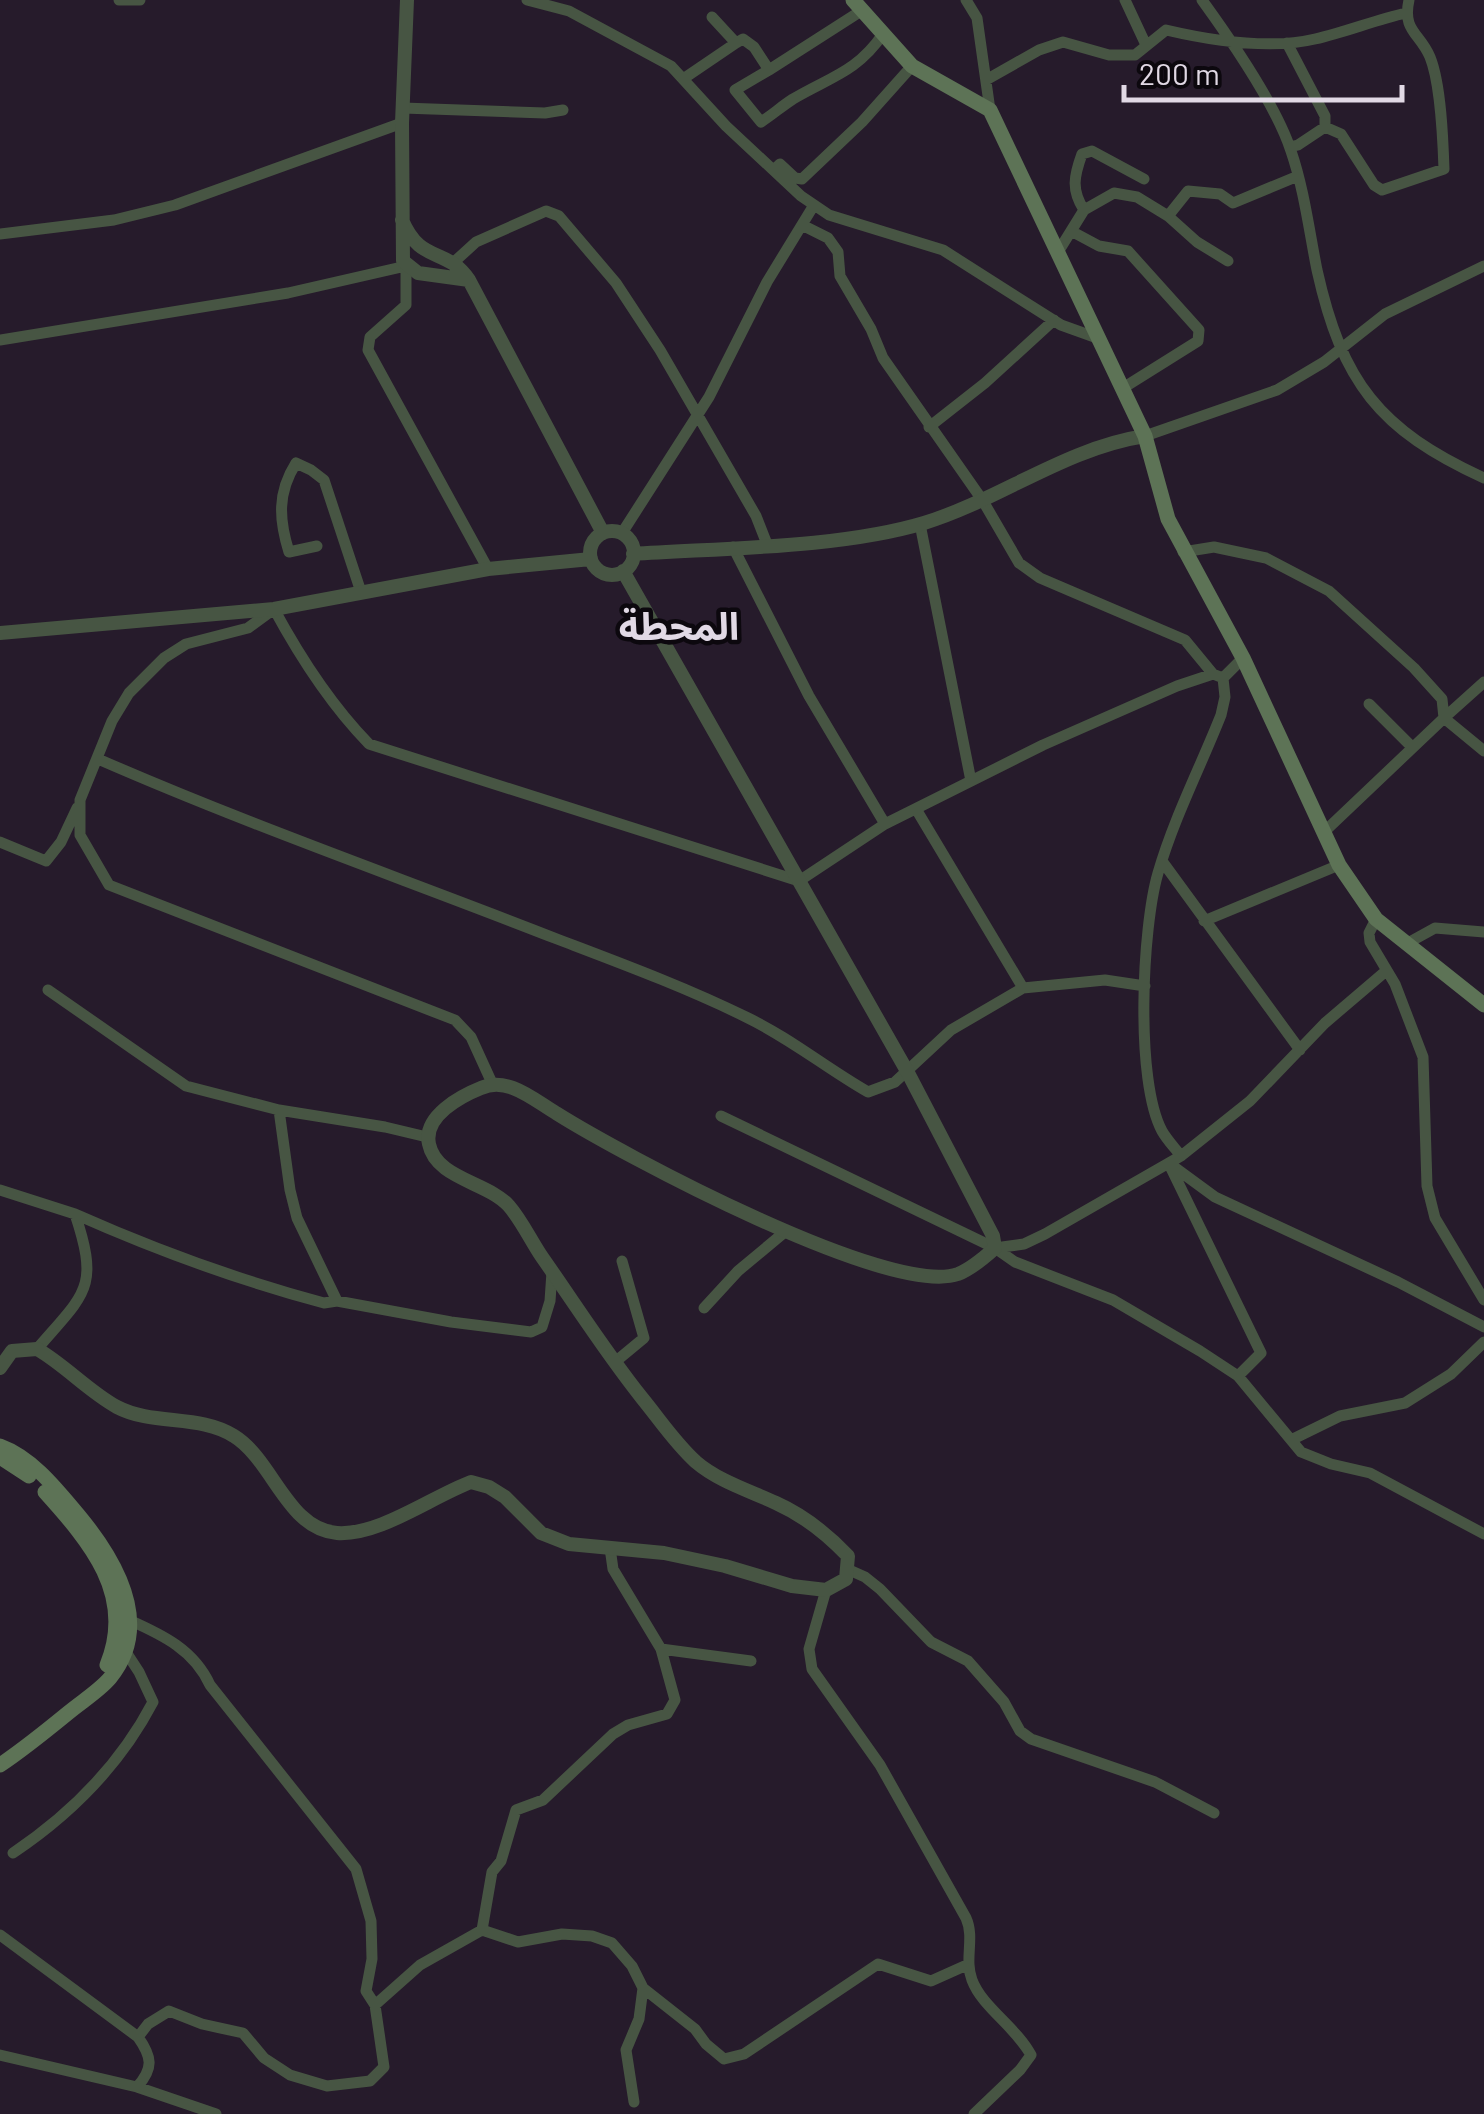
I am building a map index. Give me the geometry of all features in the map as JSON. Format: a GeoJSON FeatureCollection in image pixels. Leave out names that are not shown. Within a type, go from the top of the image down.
{"type":"FeatureCollection","features":[{"type":"Feature","properties":{"kind":"main road"},"geometry":{"type":"LineString","coordinates":[[857,5],[912,66],[990,110],[1145,436],[1168,520],[1244,658],[1339,866],[1376,919],[1484,1005]]}},
{"type":"Feature","properties":{"kind":"main road"},"geometry":{"type":"LineString","coordinates":[[0,1446],[16,1452],[55,1488],[115,1564],[126,1591],[129,1620],[124,1650],[110,1677],[0,1764]]}},
{"type":"Feature","properties":{"kind":"main road"},"geometry":{"type":"LineString","coordinates":[[0,1456],[22,1468],[55,1503],[110,1581],[117,1636],[90,1694]]}},
{"type":"Feature","properties":{"kind":"street"},"geometry":{"type":"LineString","coordinates":[[118,0],[140,0]]}},
{"type":"Feature","properties":{"kind":"street"},"geometry":{"type":"LineString","coordinates":[[407,0],[400,250],[406,266],[406,305],[370,338],[368,350],[488,570]]}},
{"type":"Feature","properties":{"kind":"street"},"geometry":{"type":"LineString","coordinates":[[527,0],[570,11],[671,66],[726,126],[829,214],[943,250],[1054,320],[1100,339]]}},
{"type":"Feature","properties":{"kind":"street"},"geometry":{"type":"LineString","coordinates":[[966,0],[978,18],[990,110]]}},
{"type":"Feature","properties":{"kind":"street"},"geometry":{"type":"LineString","coordinates":[[1124,0],[1146,44]]}},
{"type":"Feature","properties":{"kind":"street"},"geometry":{"type":"LineString","coordinates":[[1202,0],[1290,147],[1318,272],[1350,372],[1391,422],[1428,450],[1484,478]]}},
{"type":"Feature","properties":{"kind":"street"},"geometry":{"type":"LineString","coordinates":[[857,5],[736,90],[761,122],[796,97],[855,66],[883,34]]}},
{"type":"Feature","properties":{"kind":"street"},"geometry":{"type":"LineString","coordinates":[[986,80],[1039,50],[1064,42],[1110,54],[1135,55],[1166,30],[1229,40],[1287,43],[1312,40],[1408,6],[1410,30],[1430,57],[1444,169],[1382,190],[1341,134],[1325,127]]}},
{"type":"Feature","properties":{"kind":"street"},"geometry":{"type":"LineString","coordinates":[[712,17],[736,43]]}},
{"type":"Feature","properties":{"kind":"street"},"geometry":{"type":"LineString","coordinates":[[683,79],[744,39],[769,70]]}},
{"type":"Feature","properties":{"kind":"street"},"geometry":{"type":"LineString","coordinates":[[1287,43],[1324,116],[1325,127]]}},
{"type":"Feature","properties":{"kind":"street"},"geometry":{"type":"LineString","coordinates":[[774,170],[780,164],[795,178],[802,179],[862,122],[912,66]]}},
{"type":"Feature","properties":{"kind":"street"},"geometry":{"type":"LineString","coordinates":[[0,234],[114,220],[175,204],[402,116],[563,110]]}},
{"type":"Feature","properties":{"kind":"street"},"geometry":{"type":"LineString","coordinates":[[1290,147],[1298,146],[1325,127]]}},
{"type":"Feature","properties":{"kind":"street"},"geometry":{"type":"LineString","coordinates":[[1084,210],[1075,197],[1074,183],[1082,154],[1092,151],[1144,179]]}},
{"type":"Feature","properties":{"kind":"street"},"geometry":{"type":"LineString","coordinates":[[1168,216],[1188,190],[1220,194],[1233,203],[1298,176]]}},
{"type":"Feature","properties":{"kind":"street"},"geometry":{"type":"LineString","coordinates":[[1058,252],[1084,210],[1114,193],[1137,197],[1228,261]]}},
{"type":"Feature","properties":{"kind":"street"},"geometry":{"type":"LineString","coordinates":[[622,533],[697,413],[814,205]]}},
{"type":"Feature","properties":{"kind":"street"},"geometry":{"type":"LineString","coordinates":[[453,263],[476,242],[493,234],[546,211],[559,216],[616,283],[697,413],[756,516],[767,544]]}},
{"type":"Feature","properties":{"kind":"street"},"geometry":{"type":"LineString","coordinates":[[402,220],[416,247],[453,263],[469,280],[602,533]]}},
{"type":"Feature","properties":{"kind":"street"},"geometry":{"type":"LineString","coordinates":[[802,225],[828,238],[838,252],[840,276],[883,358],[983,501],[1019,563],[1040,578],[1185,640],[1218,676],[1222,716],[1162,861],[1148,911],[1144,1026],[1154,1106],[1162,1131],[1260,1353],[1238,1376]]}},
{"type":"Feature","properties":{"kind":"street"},"geometry":{"type":"LineString","coordinates":[[1071,231],[1099,246],[1128,251],[1199,330],[1198,341],[1123,388]]}},
{"type":"Feature","properties":{"kind":"street"},"geometry":{"type":"LineString","coordinates":[[0,340],[288,294],[406,266],[418,273],[469,280]]}},
{"type":"Feature","properties":{"kind":"street"},"geometry":{"type":"LineString","coordinates":[[634,554],[860,536],[920,524],[983,501],[1120,440],[1145,436],[1277,390],[1324,362],[1384,314],[1484,266]]}},
{"type":"Feature","properties":{"kind":"street"},"geometry":{"type":"LineString","coordinates":[[929,427],[1054,320]]}},
{"type":"Feature","properties":{"kind":"street"},"geometry":{"type":"LineString","coordinates":[[317,546],[290,552],[281,524],[282,495],[296,464],[324,480],[361,592]]}},
{"type":"Feature","properties":{"kind":"street"},"geometry":{"type":"LineString","coordinates":[[920,524],[970,781]]}},
{"type":"Feature","properties":{"kind":"street"},"geometry":{"type":"LineString","coordinates":[[622,533],[602,533],[592,544],[591,559],[600,572],[623,572]]}},
{"type":"Feature","properties":{"kind":"street"},"geometry":{"type":"LineString","coordinates":[[622,533],[634,554],[623,572]]}},
{"type":"Feature","properties":{"kind":"street"},"geometry":{"type":"LineString","coordinates":[[734,547],[809,696],[886,824]]}},
{"type":"Feature","properties":{"kind":"street"},"geometry":{"type":"LineString","coordinates":[[1183,552],[1214,548],[1266,558],[1330,591],[1414,668],[1442,699],[1444,718],[1484,750]]}},
{"type":"Feature","properties":{"kind":"street"},"geometry":{"type":"LineString","coordinates":[[1,632],[274,609],[488,570],[591,559]]}},
{"type":"Feature","properties":{"kind":"street"},"geometry":{"type":"LineString","coordinates":[[623,572],[907,1071],[993,1236],[995,1248]]}},
{"type":"Feature","properties":{"kind":"street"},"geometry":{"type":"LineString","coordinates":[[274,609],[304,659],[369,744],[798,881]]}},
{"type":"Feature","properties":{"kind":"street"},"geometry":{"type":"LineString","coordinates":[[0,842],[46,860],[61,842],[112,721],[148,671],[186,644],[248,628],[274,609]]}},
{"type":"Feature","properties":{"kind":"street"},"geometry":{"type":"LineString","coordinates":[[798,881],[886,824],[970,781],[1177,686],[1218,676],[1244,658]]}},
{"type":"Feature","properties":{"kind":"street"},"geometry":{"type":"LineString","coordinates":[[1324,832],[1484,682]]}},
{"type":"Feature","properties":{"kind":"street"},"geometry":{"type":"LineString","coordinates":[[1370,704],[1412,747]]}},
{"type":"Feature","properties":{"kind":"street"},"geometry":{"type":"LineString","coordinates":[[98,759],[312,847],[634,969],[746,1017],[868,1092],[896,1082],[950,1030],[1023,988],[1105,980],[1145,986]]}},
{"type":"Feature","properties":{"kind":"street"},"geometry":{"type":"LineString","coordinates":[[80,800],[80,835],[109,885],[455,1020],[471,1037],[492,1083]]}},
{"type":"Feature","properties":{"kind":"street"},"geometry":{"type":"LineString","coordinates":[[916,809],[1023,988]]}},
{"type":"Feature","properties":{"kind":"street"},"geometry":{"type":"LineString","coordinates":[[1162,861],[1300,1050]]}},
{"type":"Feature","properties":{"kind":"street"},"geometry":{"type":"LineString","coordinates":[[1204,921],[1339,866]]}},
{"type":"Feature","properties":{"kind":"street"},"geometry":{"type":"LineString","coordinates":[[1376,919],[1369,933],[1370,942],[1395,984],[1423,1057],[1426,1186],[1434,1218],[1484,1300]]}},
{"type":"Feature","properties":{"kind":"street"},"geometry":{"type":"LineString","coordinates":[[1406,944],[1435,928],[1484,932]]}},
{"type":"Feature","properties":{"kind":"street"},"geometry":{"type":"LineString","coordinates":[[37,1348],[118,1408],[163,1422],[209,1426],[234,1435],[256,1455],[288,1500],[310,1522],[332,1532],[358,1533],[472,1482],[505,1497],[541,1533],[569,1544],[664,1553],[792,1586],[826,1590],[846,1580],[848,1556],[823,1530],[698,1464],[673,1439],[552,1272],[512,1209],[501,1198],[451,1172],[432,1155],[427,1137],[437,1116],[461,1096],[492,1083],[516,1088],[605,1144],[786,1231],[890,1268],[922,1274],[956,1274],[995,1248],[1024,1244],[1045,1234],[1175,1160],[1250,1101],[1339,1010],[1386,972]]}},
{"type":"Feature","properties":{"kind":"street"},"geometry":{"type":"LineString","coordinates":[[48,990],[186,1086],[279,1110],[427,1137]]}},
{"type":"Feature","properties":{"kind":"street"},"geometry":{"type":"LineString","coordinates":[[279,1110],[297,1218],[337,1301]]}},
{"type":"Feature","properties":{"kind":"street"},"geometry":{"type":"LineString","coordinates":[[721,1116],[995,1248],[1015,1262],[1113,1300],[1238,1376],[1301,1452],[1370,1473],[1484,1534]]}},
{"type":"Feature","properties":{"kind":"street"},"geometry":{"type":"LineString","coordinates":[[1175,1160],[1215,1196],[1484,1327]]}},
{"type":"Feature","properties":{"kind":"street"},"geometry":{"type":"LineString","coordinates":[[0,1190],[75,1214],[241,1280],[324,1303],[337,1301],[451,1322],[531,1332],[542,1328],[550,1301],[552,1272]]}},
{"type":"Feature","properties":{"kind":"street"},"geometry":{"type":"LineString","coordinates":[[0,1368],[12,1351],[37,1348],[84,1295],[88,1254],[75,1214]]}},
{"type":"Feature","properties":{"kind":"street"},"geometry":{"type":"LineString","coordinates":[[704,1308],[738,1271],[786,1231]]}},
{"type":"Feature","properties":{"kind":"street"},"geometry":{"type":"LineString","coordinates":[[615,1362],[644,1338],[622,1261]]}},
{"type":"Feature","properties":{"kind":"street"},"geometry":{"type":"LineString","coordinates":[[1291,1440],[1340,1416],[1406,1403],[1450,1374],[1484,1342]]}},
{"type":"Feature","properties":{"kind":"street"},"geometry":{"type":"LineString","coordinates":[[482,1930],[492,1872],[501,1862],[516,1810],[543,1800],[613,1734],[628,1724],[667,1714],[675,1700],[661,1649],[613,1569],[610,1548]]}},
{"type":"Feature","properties":{"kind":"street"},"geometry":{"type":"LineString","coordinates":[[847,1569],[880,1589],[931,1642],[968,1661],[1030,1739],[1155,1782],[1214,1813]]}},
{"type":"Feature","properties":{"kind":"street"},"geometry":{"type":"LineString","coordinates":[[826,1590],[810,1650],[812,1669],[880,1765],[964,1912],[970,1928],[969,1964],[980,1995],[1020,2035],[1030,2055],[974,2114]]}},
{"type":"Feature","properties":{"kind":"street"},"geometry":{"type":"LineString","coordinates":[[129,1620],[170,1638],[203,1670],[210,1686],[356,1869],[371,1921],[372,1960],[366,1992],[375,2005],[384,2067],[370,2081],[328,2086],[290,2075],[264,2058],[243,2033],[202,2024],[170,2011],[148,2024],[138,2036]]}},
{"type":"Feature","properties":{"kind":"street"},"geometry":{"type":"LineString","coordinates":[[661,1649],[751,1661]]}},
{"type":"Feature","properties":{"kind":"street"},"geometry":{"type":"LineString","coordinates":[[13,1853],[56,1824],[126,1750],[144,1721],[153,1702],[140,1672],[124,1650]]}},
{"type":"Feature","properties":{"kind":"street"},"geometry":{"type":"LineString","coordinates":[[375,2005],[420,1966],[482,1930],[518,1942],[562,1934],[592,1936],[612,1943],[632,1966],[643,1988],[696,2029],[724,2059],[744,2054],[878,1964],[930,1981],[969,1964]]}},
{"type":"Feature","properties":{"kind":"street"},"geometry":{"type":"LineString","coordinates":[[0,1935],[138,2036],[150,2054],[149,2074],[136,2086]]}},
{"type":"Feature","properties":{"kind":"street"},"geometry":{"type":"LineString","coordinates":[[634,2102],[626,2050],[638,2018],[643,1988]]}},
{"type":"Feature","properties":{"kind":"street"},"geometry":{"type":"LineString","coordinates":[[0,2056],[136,2086],[216,2114]]}},
{"type":"Feature","properties":{"kind":"district","name":"المحطة"},"geometry":{"type":"Point","coordinates":[679,625]}}]}
